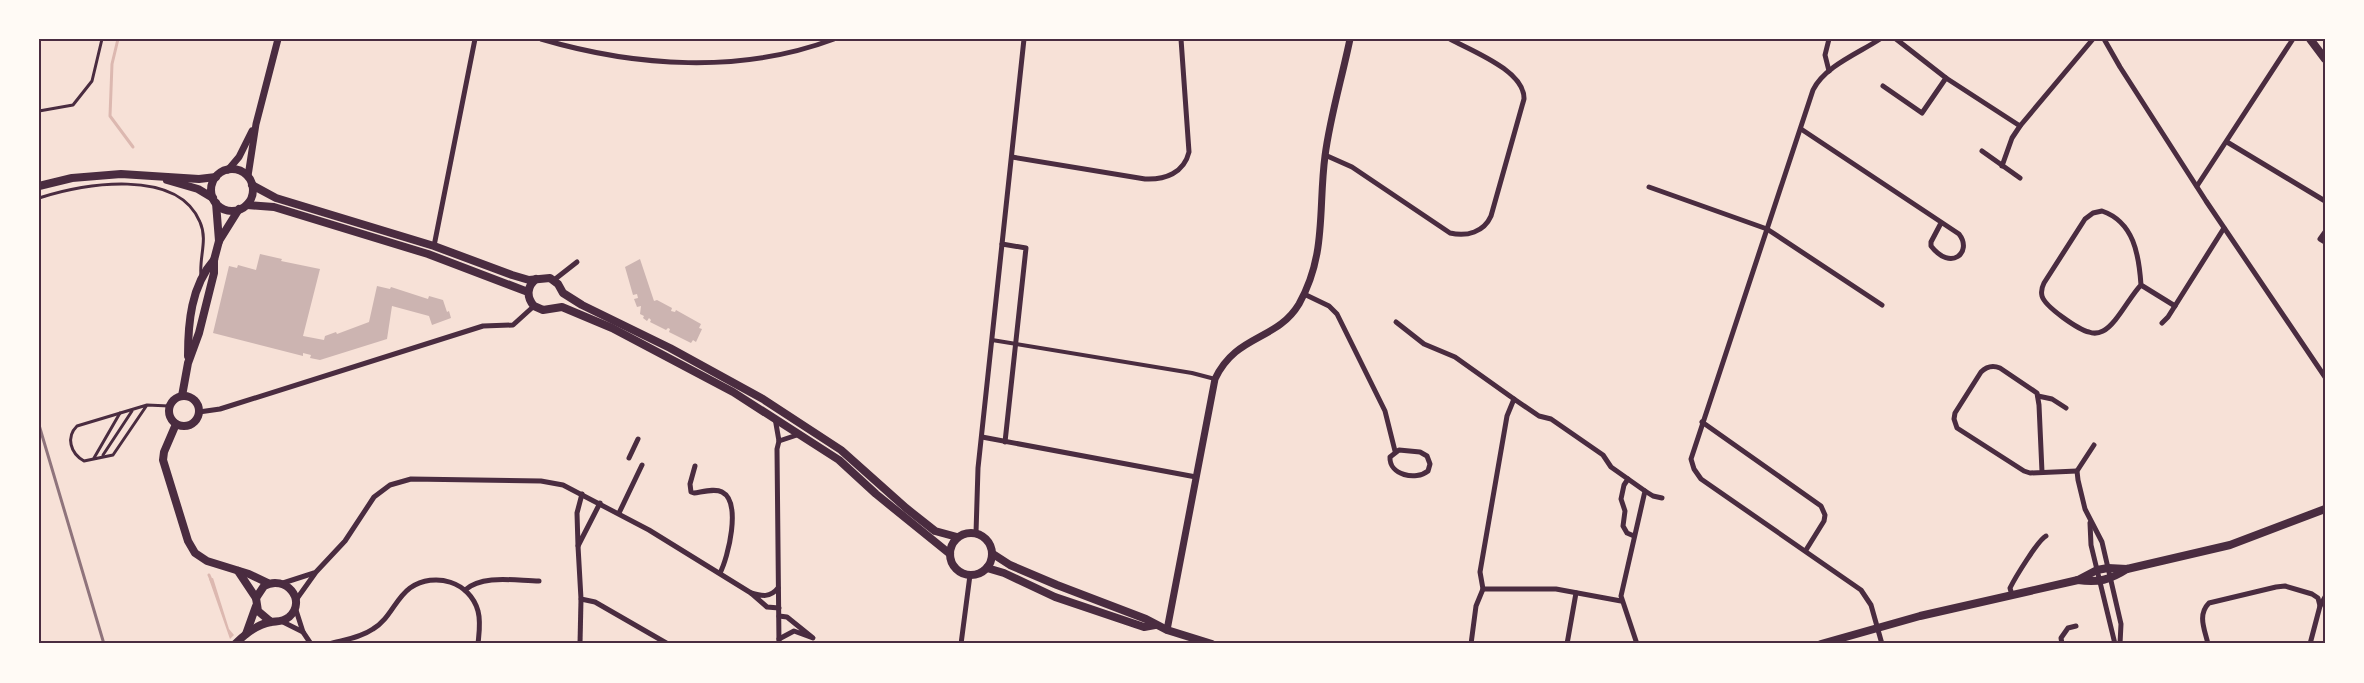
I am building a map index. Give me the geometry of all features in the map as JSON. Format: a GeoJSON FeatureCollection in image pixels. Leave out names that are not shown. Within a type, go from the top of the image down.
{"type":"FeatureCollection","features":[{"type":"Feature","properties":{"kind":"main road"},"geometry":{"type":"LineString","coordinates":[[2310,39],[2325,59]]}},
{"type":"Feature","properties":{"kind":"main road"},"geometry":{"type":"LineString","coordinates":[[39,186],[72,178],[121,174],[199,179],[216,177],[228,170],[239,170],[248,177],[252,185],[252,196],[219,241]]}},
{"type":"Feature","properties":{"kind":"main road"},"geometry":{"type":"LineString","coordinates":[[157,177],[198,189],[229,211],[243,207],[274,207],[428,254],[528,292]]}},
{"type":"Feature","properties":{"kind":"main road"},"geometry":{"type":"LineString","coordinates":[[182,396],[188,363],[199,333],[214,273],[214,260],[219,241],[215,201],[211,187],[216,177]]}},
{"type":"Feature","properties":{"kind":"main road"},"geometry":{"type":"LineString","coordinates":[[252,185],[276,198],[434,246],[512,276],[524,279],[546,277],[554,280],[567,296],[582,305],[670,348],[763,399],[841,450],[935,531],[957,537]]}},
{"type":"Feature","properties":{"kind":"main road"},"geometry":{"type":"LineString","coordinates":[[188,363],[188,328],[201,278],[214,260]]}},
{"type":"Feature","properties":{"kind":"main road"},"geometry":{"type":"LineString","coordinates":[[537,279],[529,286],[528,292],[534,306],[543,310],[569,309],[612,328],[686,366],[774,417],[839,460],[876,494],[950,554]]}},
{"type":"Feature","properties":{"kind":"main road"},"geometry":{"type":"LineString","coordinates":[[552,308],[559,301],[560,288]]}},
{"type":"Feature","properties":{"kind":"main road"},"geometry":{"type":"LineString","coordinates":[[182,396],[193,399],[199,407],[199,412],[198,418],[188,426],[176,424],[169,415],[169,406],[174,399],[182,396]]}},
{"type":"Feature","properties":{"kind":"main road"},"geometry":{"type":"LineString","coordinates":[[176,424],[163,460],[192,549],[203,559],[238,570],[268,584],[283,583],[292,590],[296,604],[290,616],[281,621],[271,622],[241,639]]}},
{"type":"Feature","properties":{"kind":"main road"},"geometry":{"type":"LineString","coordinates":[[1821,644],[2011,591],[2078,580],[2100,582],[2127,570],[2245,541],[2325,509]]}},
{"type":"Feature","properties":{"kind":"main road"},"geometry":{"type":"LineString","coordinates":[[993,554],[987,568],[970,575],[958,571],[950,554],[957,537],[976,533],[988,540],[993,554],[1010,565],[1146,619],[1167,630],[1212,644]]}},
{"type":"Feature","properties":{"kind":"main road"},"geometry":{"type":"LineString","coordinates":[[987,568],[1004,573],[1055,597],[1144,627],[1155,625]]}},
{"type":"Feature","properties":{"kind":"main road"},"geometry":{"type":"LineString","coordinates":[[2078,580],[2097,570],[2108,568],[2127,570]]}},
{"type":"Feature","properties":{"kind":"main road"},"geometry":{"type":"LineString","coordinates":[[238,570],[262,616],[271,622]]}},
{"type":"Feature","properties":{"kind":"main road"},"geometry":{"type":"LineString","coordinates":[[241,639],[261,589],[268,584]]}},
{"type":"Feature","properties":{"kind":"street"},"geometry":{"type":"LineString","coordinates":[[248,177],[256,124],[278,39]]}},
{"type":"Feature","properties":{"kind":"street"},"geometry":{"type":"LineString","coordinates":[[434,246],[475,39]]}},
{"type":"Feature","properties":{"kind":"street"},"geometry":{"type":"LineString","coordinates":[[541,39],[590,52],[635,59],[700,63],[752,59],[788,53],[834,39]]}},
{"type":"Feature","properties":{"kind":"street"},"geometry":{"type":"LineString","coordinates":[[976,533],[982,437],[1024,39]]}},
{"type":"Feature","properties":{"kind":"street"},"geometry":{"type":"LineString","coordinates":[[1012,157],[1145,179],[1162,179],[1177,172],[1185,163],[1189,152],[1181,39]]}},
{"type":"Feature","properties":{"kind":"street"},"geometry":{"type":"LineString","coordinates":[[1167,630],[1215,379],[1233,354],[1252,339],[1278,327],[1294,310],[1304,294],[1315,263],[1320,238],[1325,155],[1350,39]]}},
{"type":"Feature","properties":{"kind":"street"},"geometry":{"type":"LineString","coordinates":[[1325,155],[1352,167],[1450,233],[1470,234],[1486,225],[1491,216],[1524,99],[1524,91],[1514,75],[1450,39]]}},
{"type":"Feature","properties":{"kind":"street"},"geometry":{"type":"LineString","coordinates":[[1829,39],[1825,55],[1829,71]]}},
{"type":"Feature","properties":{"kind":"street"},"geometry":{"type":"LineString","coordinates":[[1880,39],[1829,71],[1816,85],[1691,457],[1692,466],[1699,477],[1806,550],[1864,593],[1871,605],[1882,644]]}},
{"type":"Feature","properties":{"kind":"street"},"geometry":{"type":"LineString","coordinates":[[1896,39],[1946,78],[2019,126]]}},
{"type":"Feature","properties":{"kind":"street"},"geometry":{"type":"LineString","coordinates":[[2002,166],[2019,126],[2093,39]]}},
{"type":"Feature","properties":{"kind":"street"},"geometry":{"type":"LineString","coordinates":[[2104,39],[2224,228],[2325,377]]}},
{"type":"Feature","properties":{"kind":"street"},"geometry":{"type":"LineString","coordinates":[[2197,186],[2293,39]]}},
{"type":"Feature","properties":{"kind":"street"},"geometry":{"type":"LineString","coordinates":[[1883,86],[1922,112],[1946,78]]}},
{"type":"Feature","properties":{"kind":"street"},"geometry":{"type":"LineString","coordinates":[[228,170],[239,157],[256,124]]}},
{"type":"Feature","properties":{"kind":"street"},"geometry":{"type":"LineString","coordinates":[[1801,129],[1959,234],[1963,240],[1963,246],[1954,260],[1932,246],[1931,242],[1941,223]]}},
{"type":"Feature","properties":{"kind":"street"},"geometry":{"type":"LineString","coordinates":[[2227,142],[2325,201]]}},
{"type":"Feature","properties":{"kind":"street"},"geometry":{"type":"LineString","coordinates":[[1982,151],[2020,178]]}},
{"type":"Feature","properties":{"kind":"street"},"geometry":{"type":"LineString","coordinates":[[1649,186],[1767,229],[1882,305]]}},
{"type":"Feature","properties":{"kind":"street"},"geometry":{"type":"LineString","coordinates":[[2102,211],[2120,220],[2128,228],[2140,270],[2141,285],[2112,325],[2098,333],[2085,331],[2050,308],[2041,292],[2044,283],[2085,219],[2093,213],[2102,211]]}},
{"type":"Feature","properties":{"kind":"street"},"geometry":{"type":"LineString","coordinates":[[2162,323],[2224,228]]}},
{"type":"Feature","properties":{"kind":"street"},"geometry":{"type":"LineString","coordinates":[[2325,232],[2320,239],[2325,242]]}},
{"type":"Feature","properties":{"kind":"street"},"geometry":{"type":"LineString","coordinates":[[1002,244],[1026,248],[1005,442]]}},
{"type":"Feature","properties":{"kind":"street"},"geometry":{"type":"LineString","coordinates":[[554,280],[577,262]]}},
{"type":"Feature","properties":{"kind":"street"},"geometry":{"type":"LineString","coordinates":[[2141,285],[2175,306]]}},
{"type":"Feature","properties":{"kind":"street"},"geometry":{"type":"LineString","coordinates":[[1304,294],[1324,303],[1337,314],[1385,411],[1395,451],[1390,461],[1396,472],[1417,476],[1428,471],[1429,459],[1424,454],[1403,450],[1395,451]]}},
{"type":"Feature","properties":{"kind":"street"},"geometry":{"type":"LineString","coordinates":[[199,412],[220,410],[483,326],[513,325],[534,306]]}},
{"type":"Feature","properties":{"kind":"street"},"geometry":{"type":"LineString","coordinates":[[1396,322],[1424,344],[1455,357],[1537,416],[1551,419],[1603,455],[1611,467],[1653,496],[1662,498]]}},
{"type":"Feature","properties":{"kind":"street"},"geometry":{"type":"LineString","coordinates":[[992,340],[1101,357],[1215,379]]}},
{"type":"Feature","properties":{"kind":"street"},"geometry":{"type":"LineString","coordinates":[[2042,472],[2038,396],[2032,388],[2000,368],[1990,366],[1981,372],[1954,419],[1959,430],[2024,471],[2042,472],[2077,471]]}},
{"type":"Feature","properties":{"kind":"street"},"geometry":{"type":"LineString","coordinates":[[2038,396],[2052,399],[2066,408]]}},
{"type":"Feature","properties":{"kind":"street"},"geometry":{"type":"LineString","coordinates":[[1471,644],[1476,606],[1483,589],[1480,572],[1507,416],[1514,399]]}},
{"type":"Feature","properties":{"kind":"street"},"geometry":{"type":"LineString","coordinates":[[774,417],[779,441],[777,449],[779,642]]}},
{"type":"Feature","properties":{"kind":"street"},"geometry":{"type":"LineString","coordinates":[[1702,422],[1821,506],[1825,515],[1824,521],[1806,550]]}},
{"type":"Feature","properties":{"kind":"street"},"geometry":{"type":"LineString","coordinates":[[779,441],[800,434]]}},
{"type":"Feature","properties":{"kind":"street"},"geometry":{"type":"LineString","coordinates":[[982,437],[1196,477]]}},
{"type":"Feature","properties":{"kind":"street"},"geometry":{"type":"LineString","coordinates":[[629,458],[638,439]]}},
{"type":"Feature","properties":{"kind":"street"},"geometry":{"type":"LineString","coordinates":[[2094,445],[2077,471],[2090,524],[2102,542],[2121,624],[2120,644]]}},
{"type":"Feature","properties":{"kind":"street"},"geometry":{"type":"LineString","coordinates":[[619,513],[642,465]]}},
{"type":"Feature","properties":{"kind":"street"},"geometry":{"type":"LineString","coordinates":[[695,466],[690,484],[691,492],[718,490],[726,494],[729,502],[732,536],[728,556],[720,573]]}},
{"type":"Feature","properties":{"kind":"street"},"geometry":{"type":"LineString","coordinates":[[311,644],[303,632],[296,604],[316,572],[345,541],[374,497],[384,489],[411,479],[541,481],[563,485],[619,513],[720,573],[767,607],[779,608]]}},
{"type":"Feature","properties":{"kind":"street"},"geometry":{"type":"LineString","coordinates":[[1628,479],[1624,484],[1621,499],[1625,511],[1623,526],[1627,534],[1634,536]]}},
{"type":"Feature","properties":{"kind":"street"},"geometry":{"type":"LineString","coordinates":[[1637,644],[1621,601],[1645,491]]}},
{"type":"Feature","properties":{"kind":"street"},"geometry":{"type":"LineString","coordinates":[[580,644],[581,599],[577,513],[582,494]]}},
{"type":"Feature","properties":{"kind":"street"},"geometry":{"type":"LineString","coordinates":[[578,546],[600,503]]}},
{"type":"Feature","properties":{"kind":"street"},"geometry":{"type":"LineString","coordinates":[[2090,524],[2091,545],[2115,644]]}},
{"type":"Feature","properties":{"kind":"street"},"geometry":{"type":"LineString","coordinates":[[2011,591],[2039,539],[2046,536]]}},
{"type":"Feature","properties":{"kind":"street"},"geometry":{"type":"LineString","coordinates":[[283,583],[316,572]]}},
{"type":"Feature","properties":{"kind":"street"},"geometry":{"type":"LineString","coordinates":[[961,644],[970,575]]}},
{"type":"Feature","properties":{"kind":"street"},"geometry":{"type":"LineString","coordinates":[[329,644],[364,634],[375,628],[386,620],[405,593],[419,583],[435,579],[446,580],[465,590],[473,600],[478,612],[478,644]]}},
{"type":"Feature","properties":{"kind":"street"},"geometry":{"type":"LineString","coordinates":[[465,590],[487,581],[539,581]]}},
{"type":"Feature","properties":{"kind":"street"},"geometry":{"type":"LineString","coordinates":[[2208,644],[2202,617],[2203,609],[2209,603],[2285,586],[2312,594],[2318,598],[2320,606]]}},
{"type":"Feature","properties":{"kind":"street"},"geometry":{"type":"LineString","coordinates":[[751,594],[766,596],[778,587]]}},
{"type":"Feature","properties":{"kind":"street"},"geometry":{"type":"LineString","coordinates":[[1483,589],[1549,589],[1621,601]]}},
{"type":"Feature","properties":{"kind":"street"},"geometry":{"type":"LineString","coordinates":[[1567,644],[1576,593]]}},
{"type":"Feature","properties":{"kind":"street"},"geometry":{"type":"LineString","coordinates":[[2310,644],[2320,606],[2325,597]]}},
{"type":"Feature","properties":{"kind":"street"},"geometry":{"type":"LineString","coordinates":[[581,599],[595,602],[668,644]]}},
{"type":"Feature","properties":{"kind":"street"},"geometry":{"type":"LineString","coordinates":[[779,616],[787,617],[820,644]]}},
{"type":"Feature","properties":{"kind":"street"},"geometry":{"type":"LineString","coordinates":[[281,621],[303,632]]}},
{"type":"Feature","properties":{"kind":"street"},"geometry":{"type":"LineString","coordinates":[[2062,644],[2061,638],[2068,628],[2076,626]]}},
{"type":"Feature","properties":{"kind":"street"},"geometry":{"type":"LineString","coordinates":[[779,642],[794,631],[813,638]]}},
{"type":"Feature","properties":{"kind":"lane"},"geometry":{"type":"LineString","coordinates":[[39,111],[73,105],[92,81],[102,39]]}},
{"type":"Feature","properties":{"kind":"lane"},"geometry":{"type":"LineString","coordinates":[[39,198],[75,188],[98,185],[146,187],[169,192],[189,204],[200,221],[204,240],[201,278]]}},
{"type":"Feature","properties":{"kind":"lane"},"geometry":{"type":"LineString","coordinates":[[147,405],[113,454],[84,461],[76,457],[70,441],[70,432],[76,426],[147,405],[169,406]]}},
{"type":"Feature","properties":{"kind":"lane"},"geometry":{"type":"LineString","coordinates":[[102,457],[133,409]]}},
{"type":"Feature","properties":{"kind":"lane"},"geometry":{"type":"LineString","coordinates":[[94,458],[120,413]]}},
{"type":"Feature","properties":{"kind":"shaded area"},"geometry":{"type":"Polygon","coordinates":[[[213,578],[229,629],[234,635],[230,639],[209,579],[213,578]]]}},
{"type":"Feature","properties":{"kind":"building"},"geometry":{"type":"Polygon","coordinates":[[[260,254],[320,269],[303,336],[324,340],[325,336],[369,322],[377,286],[390,289],[391,287],[428,299],[429,296],[443,300],[451,318],[432,325],[429,316],[392,306],[387,339],[320,360],[310,358],[311,355],[303,353],[303,356],[213,333],[229,266],[237,268],[238,265],[256,270],[260,254]]]}},
{"type":"Feature","properties":{"kind":"building"},"geometry":{"type":"Polygon","coordinates":[[[640,259],[654,301],[657,300],[672,308],[671,311],[676,310],[701,324],[699,328],[702,329],[696,342],[693,340],[691,343],[669,332],[670,329],[666,330],[650,322],[649,318],[647,321],[640,314],[641,306],[637,307],[634,299],[638,298],[637,294],[633,295],[625,267],[640,259]]]}},
{"type":"Feature","properties":{"kind":"waterway"},"geometry":{"type":"LineString","coordinates":[[118,39],[112,64],[110,116],[133,147]]}},
{"type":"Feature","properties":{"kind":"waterway"},"geometry":{"type":"LineString","coordinates":[[209,575],[212,582]]}},
{"type":"Feature","properties":{"kind":"railway"},"geometry":{"type":"LineString","coordinates":[[39,425],[104,644]]}}]}
